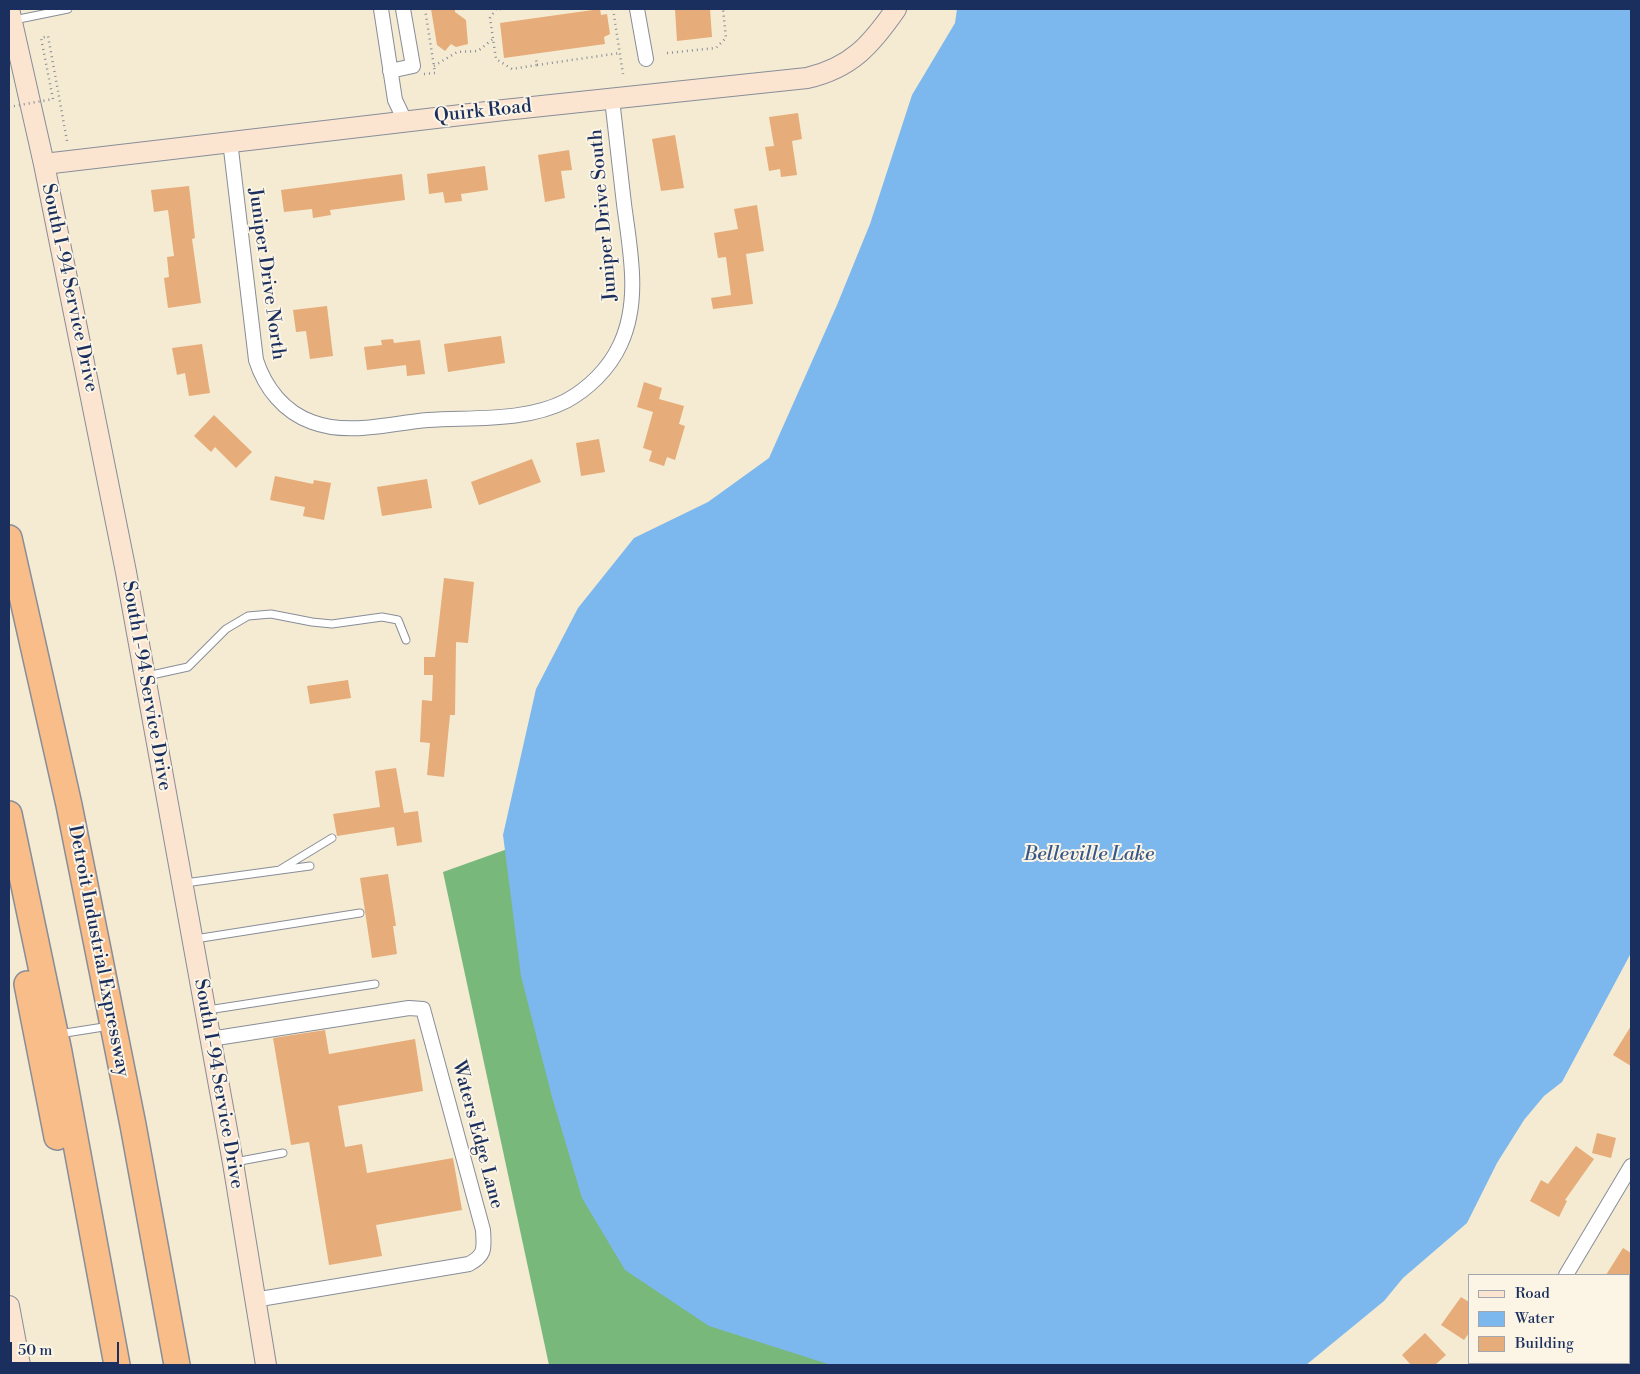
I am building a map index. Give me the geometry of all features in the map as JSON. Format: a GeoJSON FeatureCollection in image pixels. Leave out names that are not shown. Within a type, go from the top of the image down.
{"type":"FeatureCollection","features":[{"type":"Feature","properties":{"kind":"highway","name":"Detroit Industrial Expressway"},"geometry":{"type":"LineString","coordinates":[[9,538],[69,806],[113,1025],[177,1365]]}},
{"type":"Feature","properties":{"kind":"highway"},"geometry":{"type":"LineString","coordinates":[[9,814],[55,1035],[117,1365]]}},
{"type":"Feature","properties":{"kind":"highway"},"geometry":{"type":"LineString","coordinates":[[9,894],[99,1365]]}},
{"type":"Feature","properties":{"kind":"street"},"geometry":{"type":"LineString","coordinates":[[380,9],[395,100],[406,121]]}},
{"type":"Feature","properties":{"kind":"street"},"geometry":{"type":"LineString","coordinates":[[390,71],[413,66],[403,9]]}},
{"type":"Feature","properties":{"kind":"street"},"geometry":{"type":"LineString","coordinates":[[638,9],[646,59]]}},
{"type":"Feature","properties":{"kind":"street","name":"Quirk Road"},"geometry":{"type":"LineString","coordinates":[[44,164],[820,75],[859,54],[873,41],[896,9]]}},
{"type":"Feature","properties":{"kind":"street","name":"South I-94 Service Drive"},"geometry":{"type":"LineString","coordinates":[[10,15],[44,164],[93,404],[233,1163],[266,1365]]}},
{"type":"Feature","properties":{"kind":"street","name":"Juniper Drive South"},"geometry":{"type":"LineString","coordinates":[[426,420],[506,416],[548,409],[581,392],[598,377],[619,347],[631,310],[632,288],[612,99]]}},
{"type":"Feature","properties":{"kind":"street","name":"Juniper Drive North"},"geometry":{"type":"LineString","coordinates":[[230,142],[256,360],[272,392],[292,412],[325,426],[353,428],[426,420]]}},
{"type":"Feature","properties":{"kind":"street","name":"Waters Edge Lane"},"geometry":{"type":"LineString","coordinates":[[210,1039],[409,1008],[423,1009],[483,1230],[484,1247],[480,1258],[469,1264],[254,1300]]}},
{"type":"Feature","properties":{"kind":"street"},"geometry":{"type":"LineString","coordinates":[[1567,1274],[1631,1166]]}},
{"type":"Feature","properties":{"kind":"street"},"geometry":{"type":"LineString","coordinates":[[9,1306],[20,1365]]}},
{"type":"Feature","properties":{"kind":"lane"},"geometry":{"type":"LineString","coordinates":[[10,15],[68,9]]}},
{"type":"Feature","properties":{"kind":"lane"},"geometry":{"type":"LineString","coordinates":[[144,676],[188,667],[226,629],[248,616],[271,614],[332,624],[382,617],[398,620],[406,640]]}},
{"type":"Feature","properties":{"kind":"lane"},"geometry":{"type":"LineString","coordinates":[[279,871],[332,838]]}},
{"type":"Feature","properties":{"kind":"lane"},"geometry":{"type":"LineString","coordinates":[[182,884],[310,866]]}},
{"type":"Feature","properties":{"kind":"lane"},"geometry":{"type":"LineString","coordinates":[[192,940],[360,913]]}},
{"type":"Feature","properties":{"kind":"lane"},"geometry":{"type":"LineString","coordinates":[[205,1011],[375,984]]}},
{"type":"Feature","properties":{"kind":"lane"},"geometry":{"type":"LineString","coordinates":[[55,1035],[113,1025]]}},
{"type":"Feature","properties":{"kind":"lane"},"geometry":{"type":"LineString","coordinates":[[233,1163],[283,1153]]}},
{"type":"Feature","properties":{"kind":"path"},"geometry":{"type":"LineString","coordinates":[[417,75],[435,73],[425,9]]}},
{"type":"Feature","properties":{"kind":"path"},"geometry":{"type":"LineString","coordinates":[[501,9],[496,10],[490,18],[496,58],[512,69],[620,53]]}},
{"type":"Feature","properties":{"kind":"path"},"geometry":{"type":"LineString","coordinates":[[613,9],[623,74]]}},
{"type":"Feature","properties":{"kind":"path"},"geometry":{"type":"LineString","coordinates":[[667,53],[716,48],[726,38],[723,9]]}},
{"type":"Feature","properties":{"kind":"path"},"geometry":{"type":"LineString","coordinates":[[9,107],[53,99],[41,38],[48,36],[67,141]]}},
{"type":"Feature","properties":{"kind":"path"},"geometry":{"type":"LineString","coordinates":[[434,66],[457,52],[478,51],[494,40]]}},
{"type":"Feature","properties":{"kind":"path"},"geometry":{"type":"LineString","coordinates":[[536,59],[537,65]]}},
{"type":"Feature","properties":{"kind":"green space"},"geometry":{"type":"Polygon","coordinates":[[[583,822],[963,1365],[549,1365],[443,872],[583,822]]]}},
{"type":"Feature","properties":{"kind":"water","name":"Belleville Lake"},"geometry":{"type":"Polygon","coordinates":[[[957,9],[1631,9],[1631,953],[1562,1082],[1544,1096],[1524,1120],[1497,1163],[1467,1223],[1403,1278],[1384,1301],[1306,1365],[831,1365],[709,1326],[625,1270],[582,1198],[552,1097],[521,976],[503,835],[536,689],[578,608],[634,538],[708,502],[769,458],[837,305],[870,224],[912,95],[955,23],[957,9]]]}},
{"type":"Feature","properties":{"kind":"building"},"geometry":{"type":"Polygon","coordinates":[[[431,9],[455,9],[455,12],[466,20],[468,44],[456,47],[451,44],[445,51],[437,45],[431,9]]]}},
{"type":"Feature","properties":{"kind":"building"},"geometry":{"type":"Polygon","coordinates":[[[600,9],[601,15],[607,14],[610,34],[604,37],[605,44],[504,58],[500,23],[600,9]]]}},
{"type":"Feature","properties":{"kind":"building"},"geometry":{"type":"Polygon","coordinates":[[[675,9],[710,9],[712,37],[677,41],[675,9]]]}},
{"type":"Feature","properties":{"kind":"building"},"geometry":{"type":"Polygon","coordinates":[[[798,113],[802,139],[792,141],[797,175],[781,177],[780,169],[769,171],[765,147],[774,146],[769,117],[798,113]]]}},
{"type":"Feature","properties":{"kind":"building"},"geometry":{"type":"Polygon","coordinates":[[[675,135],[684,188],[661,191],[652,139],[675,135]]]}},
{"type":"Feature","properties":{"kind":"building"},"geometry":{"type":"Polygon","coordinates":[[[569,150],[572,170],[561,171],[565,198],[545,202],[538,155],[569,150]]]}},
{"type":"Feature","properties":{"kind":"building"},"geometry":{"type":"Polygon","coordinates":[[[485,166],[488,190],[461,194],[462,201],[445,203],[443,192],[429,194],[427,174],[485,166]]]}},
{"type":"Feature","properties":{"kind":"building"},"geometry":{"type":"Polygon","coordinates":[[[402,174],[405,200],[330,210],[331,215],[313,218],[312,209],[284,212],[281,190],[402,174]]]}},
{"type":"Feature","properties":{"kind":"building"},"geometry":{"type":"Polygon","coordinates":[[[189,186],[195,238],[192,239],[201,303],[168,308],[164,278],[169,277],[167,257],[174,256],[168,210],[154,212],[151,190],[189,186]]]}},
{"type":"Feature","properties":{"kind":"building"},"geometry":{"type":"Polygon","coordinates":[[[757,205],[764,251],[746,254],[753,304],[713,309],[711,298],[731,295],[726,257],[718,258],[714,233],[738,229],[734,209],[757,205]]]}},
{"type":"Feature","properties":{"kind":"building"},"geometry":{"type":"Polygon","coordinates":[[[327,306],[333,356],[310,359],[306,331],[296,332],[293,310],[327,306]]]}},
{"type":"Feature","properties":{"kind":"building"},"geometry":{"type":"Polygon","coordinates":[[[501,336],[505,363],[448,372],[444,344],[501,336]]]}},
{"type":"Feature","properties":{"kind":"building"},"geometry":{"type":"Polygon","coordinates":[[[393,339],[394,343],[420,340],[425,374],[407,376],[406,365],[367,370],[364,347],[382,345],[381,340],[393,339]]]}},
{"type":"Feature","properties":{"kind":"building"},"geometry":{"type":"Polygon","coordinates":[[[202,344],[210,393],[189,396],[185,373],[177,375],[172,348],[202,344]]]}},
{"type":"Feature","properties":{"kind":"building"},"geometry":{"type":"Polygon","coordinates":[[[644,382],[662,388],[659,399],[684,406],[679,424],[685,426],[675,460],[667,457],[664,466],[649,461],[652,451],[643,448],[653,412],[637,407],[644,382]]]}},
{"type":"Feature","properties":{"kind":"building"},"geometry":{"type":"Polygon","coordinates":[[[214,415],[252,452],[236,468],[215,447],[211,452],[194,436],[214,415]]]}},
{"type":"Feature","properties":{"kind":"building"},"geometry":{"type":"Polygon","coordinates":[[[599,439],[605,472],[581,476],[576,443],[599,439]]]}},
{"type":"Feature","properties":{"kind":"building"},"geometry":{"type":"Polygon","coordinates":[[[532,459],[541,482],[479,505],[471,482],[532,459]]]}},
{"type":"Feature","properties":{"kind":"building"},"geometry":{"type":"Polygon","coordinates":[[[275,476],[313,484],[314,480],[331,483],[324,520],[303,516],[305,507],[270,500],[275,476]]]}},
{"type":"Feature","properties":{"kind":"building"},"geometry":{"type":"Polygon","coordinates":[[[427,479],[432,508],[382,516],[377,487],[427,479]]]}},
{"type":"Feature","properties":{"kind":"building"},"geometry":{"type":"Polygon","coordinates":[[[444,578],[474,582],[468,643],[456,642],[455,715],[450,715],[444,777],[427,775],[430,743],[420,742],[422,700],[432,701],[433,675],[424,675],[424,657],[435,657],[444,578]]]}},
{"type":"Feature","properties":{"kind":"building"},"geometry":{"type":"Polygon","coordinates":[[[348,680],[351,698],[310,704],[307,686],[348,680]]]}},
{"type":"Feature","properties":{"kind":"building"},"geometry":{"type":"Polygon","coordinates":[[[396,768],[404,813],[418,811],[422,842],[397,846],[394,827],[337,836],[333,814],[380,807],[375,771],[396,768]]]}},
{"type":"Feature","properties":{"kind":"building"},"geometry":{"type":"Polygon","coordinates":[[[388,874],[396,926],[393,926],[397,954],[372,958],[360,878],[388,874]]]}},
{"type":"Feature","properties":{"kind":"building"},"geometry":{"type":"Polygon","coordinates":[[[1631,1026],[1631,1066],[1613,1055],[1631,1026]]]}},
{"type":"Feature","properties":{"kind":"building"},"geometry":{"type":"Polygon","coordinates":[[[325,1030],[329,1054],[415,1039],[423,1091],[338,1106],[345,1147],[362,1144],[367,1173],[453,1158],[462,1210],[376,1225],[382,1256],[329,1265],[309,1142],[291,1145],[273,1038],[325,1030]]]}},
{"type":"Feature","properties":{"kind":"building"},"geometry":{"type":"Polygon","coordinates":[[[1597,1133],[1616,1138],[1611,1158],[1592,1153],[1597,1133]]]}},
{"type":"Feature","properties":{"kind":"building"},"geometry":{"type":"Polygon","coordinates":[[[1576,1146],[1594,1159],[1565,1200],[1567,1201],[1559,1217],[1530,1201],[1541,1180],[1548,1184],[1576,1146]]]}},
{"type":"Feature","properties":{"kind":"building"},"geometry":{"type":"Polygon","coordinates":[[[1623,1248],[1631,1253],[1631,1275],[1607,1274],[1623,1248]]]}},
{"type":"Feature","properties":{"kind":"building"},"geometry":{"type":"Polygon","coordinates":[[[1461,1297],[1468,1301],[1468,1334],[1464,1340],[1441,1325],[1461,1297]]]}},
{"type":"Feature","properties":{"kind":"building"},"geometry":{"type":"Polygon","coordinates":[[[1425,1333],[1446,1355],[1435,1365],[1411,1365],[1402,1355],[1425,1333]]]}}]}
